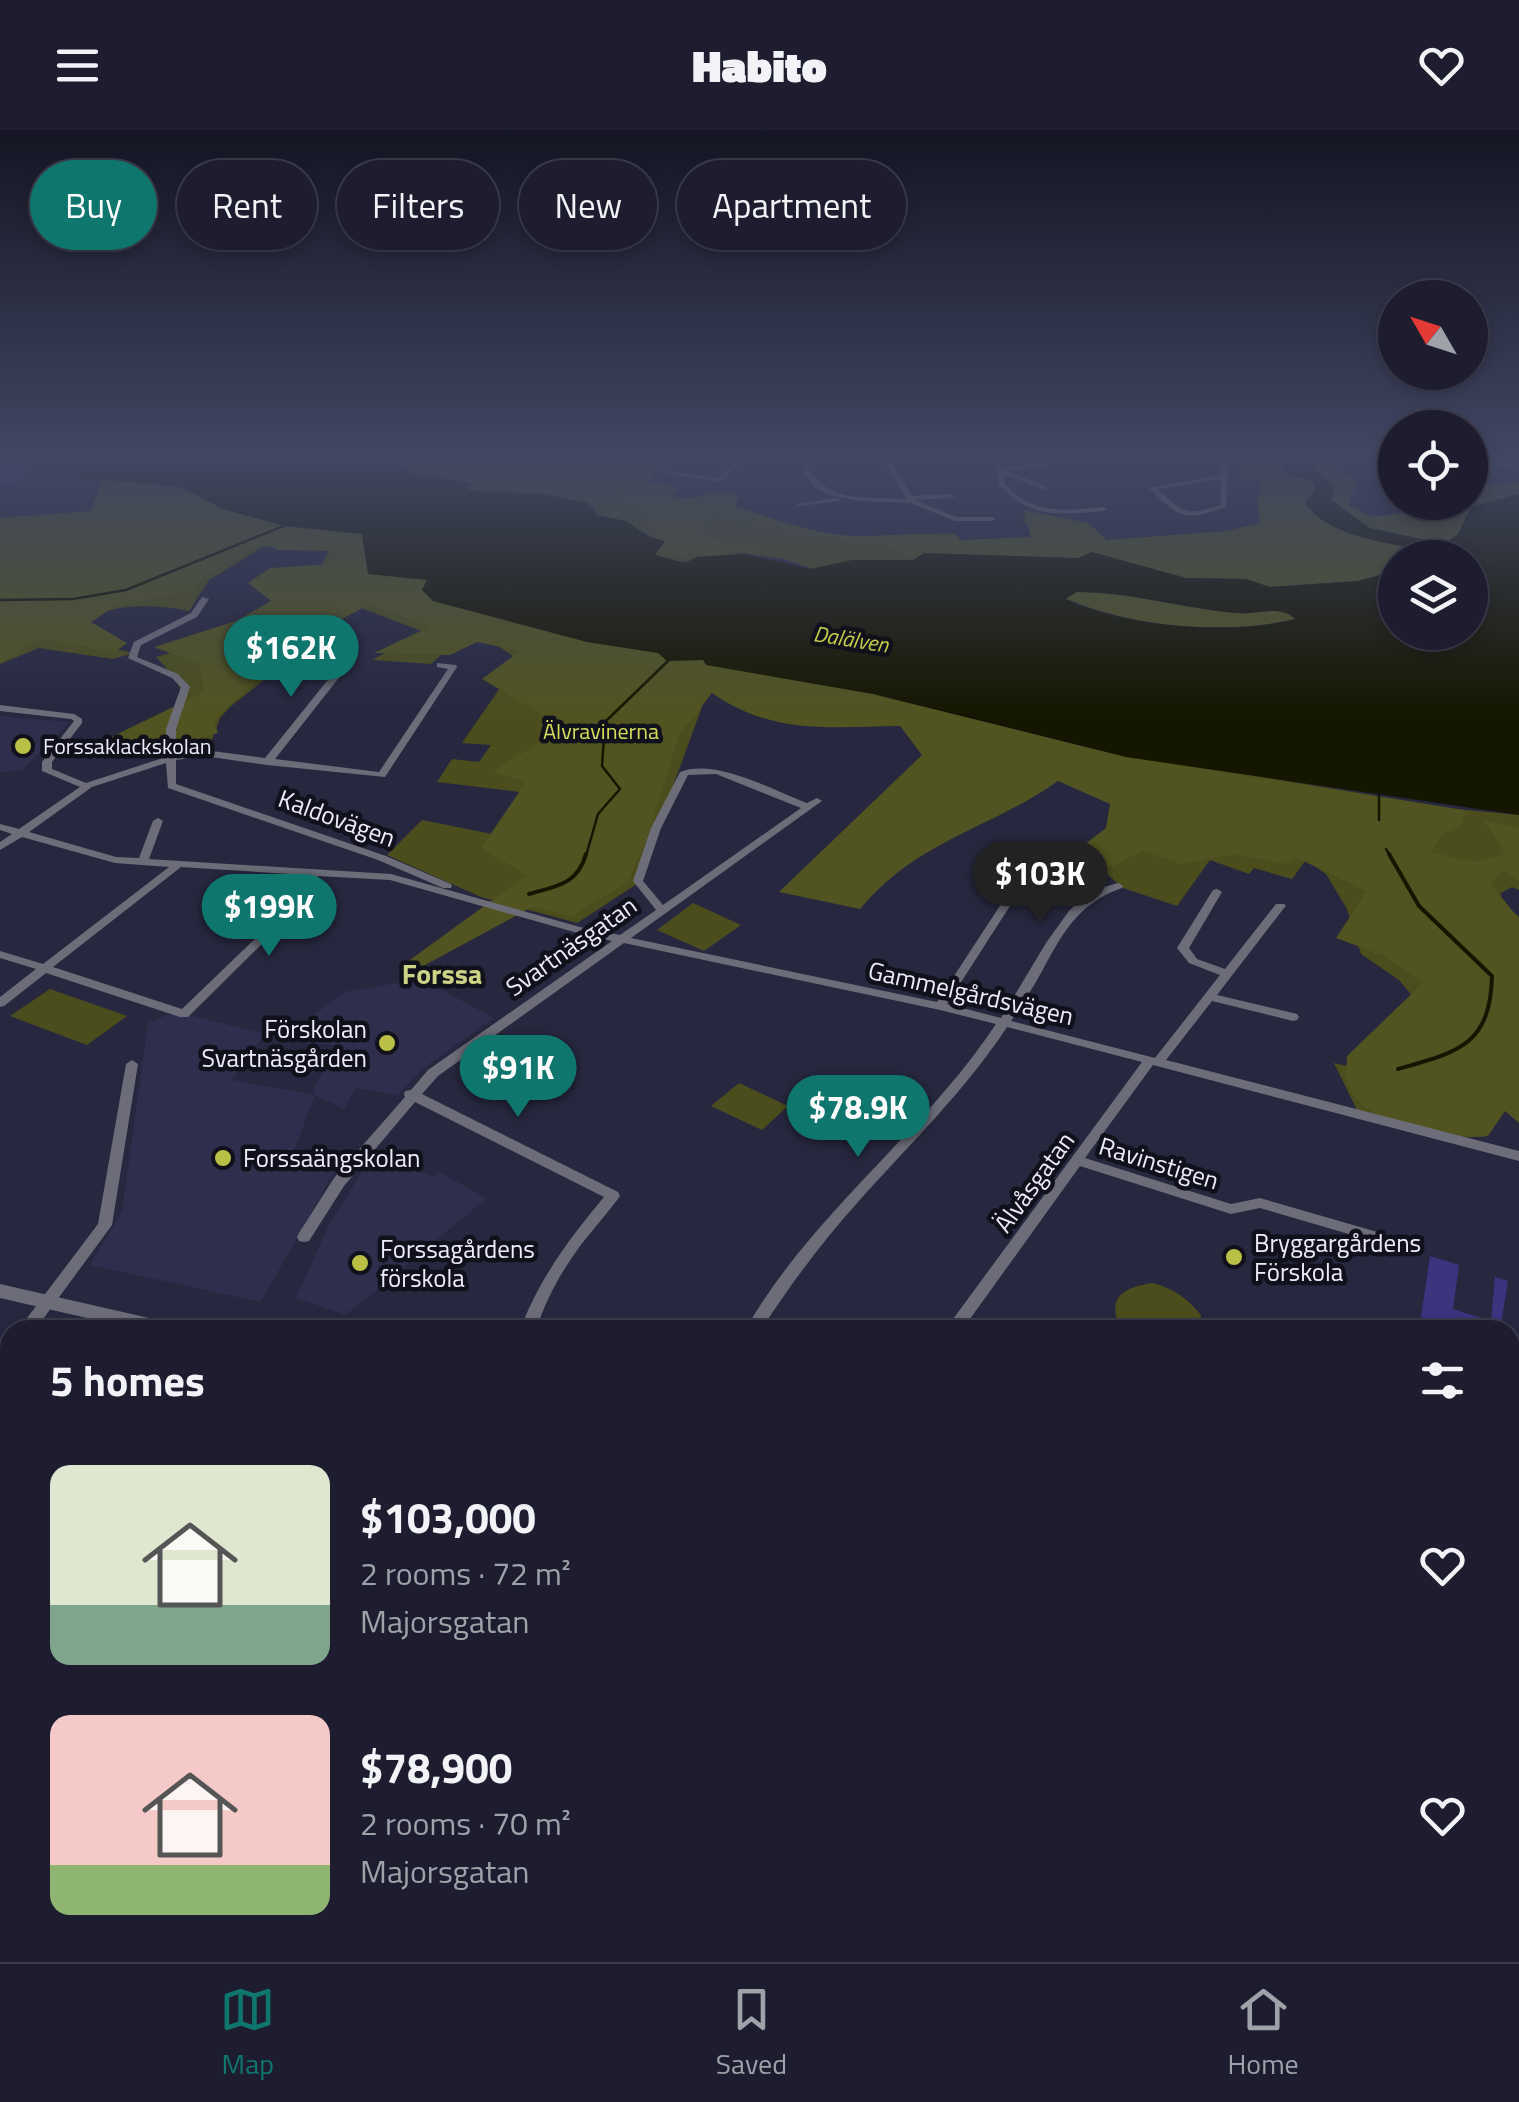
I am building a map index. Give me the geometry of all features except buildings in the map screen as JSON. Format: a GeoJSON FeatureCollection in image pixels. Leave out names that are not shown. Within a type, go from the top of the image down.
{"type":"FeatureCollection","features":[{"type":"Feature","properties":{"kind":"street"},"geometry":{"type":"LineString","coordinates":[[166,798],[170,786],[171,729],[186,687],[175,676],[132,658],[136,644],[199,610],[205,599]]}},
{"type":"Feature","properties":{"kind":"street"},"geometry":{"type":"LineString","coordinates":[[267,762],[346,663]]}},
{"type":"Feature","properties":{"kind":"street"},"geometry":{"type":"LineString","coordinates":[[0,846],[86,786],[172,758],[204,753],[382,775],[453,666],[440,665]]}},
{"type":"Feature","properties":{"kind":"street"},"geometry":{"type":"LineString","coordinates":[[0,708],[74,716],[79,721],[47,762],[47,771],[86,786],[102,786]]}},
{"type":"Feature","properties":{"kind":"street","name":"Svartnäsgatan"},"geometry":{"type":"LineString","coordinates":[[304,1237],[340,1182],[410,1094],[471,1044],[620,940],[813,804],[716,771],[685,772],[656,828],[638,881],[662,910]]}},
{"type":"Feature","properties":{"kind":"street","name":"Kaldovägen"},"geometry":{"type":"LineString","coordinates":[[170,786],[382,858],[484,904]]}},
{"type":"Feature","properties":{"kind":"street"},"geometry":{"type":"LineString","coordinates":[[143,861],[158,821]]}},
{"type":"Feature","properties":{"kind":"street","name":"Gammelgårdsvägen"},"geometry":{"type":"LineString","coordinates":[[0,827],[87,854],[412,881],[620,940],[940,1006],[1519,1156]]}},
{"type":"Feature","properties":{"kind":"street"},"geometry":{"type":"LineString","coordinates":[[0,1003],[179,864]]}},
{"type":"Feature","properties":{"kind":"street"},"geometry":{"type":"LineString","coordinates":[[0,954],[184,1014],[270,930],[316,871]]}},
{"type":"Feature","properties":{"kind":"street"},"geometry":{"type":"LineString","coordinates":[[760,1320],[814,1244],[1006,1022],[1080,902],[1118,886]]}},
{"type":"Feature","properties":{"kind":"street"},"geometry":{"type":"LineString","coordinates":[[1217,892],[1183,948],[1193,962],[1227,974]]}},
{"type":"Feature","properties":{"kind":"street"},"geometry":{"type":"LineString","coordinates":[[940,1006],[1012,895]]}},
{"type":"Feature","properties":{"kind":"street","name":"Älvåsgatan"},"geometry":{"type":"LineString","coordinates":[[959,1320],[1154,1061],[1210,997],[1280,906]]}},
{"type":"Feature","properties":{"kind":"street"},"geometry":{"type":"LineString","coordinates":[[1210,997],[1293,1017]]}},
{"type":"Feature","properties":{"kind":"street"},"geometry":{"type":"LineString","coordinates":[[34,1320],[105,1225],[132,1064]]}},
{"type":"Feature","properties":{"kind":"street"},"geometry":{"type":"LineString","coordinates":[[410,1094],[613,1196],[554,1269],[532,1320]]}},
{"type":"Feature","properties":{"kind":"street","name":"Ravinstigen"},"geometry":{"type":"LineString","coordinates":[[1078,1161],[1232,1209],[1260,1202],[1400,1244]]}},
{"type":"Feature","properties":{"kind":"street"},"geometry":{"type":"LineString","coordinates":[[0,1291],[124,1320]]}},
{"type":"Feature","properties":{"kind":"shaded area","name":"Forssaklackskolan"},"geometry":{"type":"Polygon","coordinates":[[[0,716],[70,722],[22,770],[0,773],[0,716]]]}},
{"type":"Feature","properties":{"kind":"shaded area","name":"Förskolan Svartnäsgården"},"geometry":{"type":"Polygon","coordinates":[[[421,979],[494,1018],[422,1069],[398,1095],[356,1088],[344,1109],[315,1095],[315,1084],[340,1046],[289,1040],[302,1024],[344,992],[421,979]]]}},
{"type":"Feature","properties":{"kind":"shaded area","name":"Forssaängskolan"},"geometry":{"type":"Polygon","coordinates":[[[177,1012],[265,1034],[232,1080],[315,1095],[293,1153],[339,1163],[261,1302],[90,1265],[122,1212],[148,1022],[177,1012]]]}},
{"type":"Feature","properties":{"kind":"shaded area","name":"Forssagårdens förskola"},"geometry":{"type":"Polygon","coordinates":[[[374,1152],[433,1177],[439,1172],[487,1198],[346,1315],[296,1298],[328,1227],[374,1152]]]}},
{"type":"Feature","properties":{"kind":"green space","name":"Älvravinerna"},"geometry":{"type":"Polygon","coordinates":[[[0,543],[322,543],[1046,741],[1456,809],[1519,815],[1519,890],[1512,887],[1501,893],[1500,900],[1519,917],[1519,1100],[1391,1117],[1357,1110],[1334,1063],[1384,1074],[1419,1004],[1399,980],[1361,954],[1347,909],[1326,874],[1306,860],[1292,879],[1254,868],[1249,874],[1210,860],[1177,906],[1123,888],[1094,863],[1136,774],[710,685],[637,884],[577,923],[481,897],[387,855],[422,820],[523,840],[553,796],[437,782],[452,759],[479,762],[491,745],[462,743],[502,685],[531,668],[471,628],[431,664],[372,660],[424,632],[356,606],[230,707],[220,718],[209,748],[177,753],[174,749],[185,723],[184,700],[174,678],[156,657],[234,635],[319,570],[329,550],[263,547],[209,580],[189,611],[146,606],[117,609],[79,626],[119,650],[134,653],[113,659],[39,648],[0,664],[0,543]]]}},
{"type":"Feature","properties":{"kind":"green space","name":"Älvravinerna"},"geometry":{"type":"Polygon","coordinates":[[[0,543],[262,543],[202,577],[195,589],[114,607],[91,622],[127,643],[115,652],[40,639],[0,663],[0,543]]]}},
{"type":"Feature","properties":{"kind":"green space","name":"Älvravinerna"},"geometry":{"type":"Polygon","coordinates":[[[267,543],[363,543],[368,574],[428,581],[506,621],[587,642],[658,653],[667,661],[704,660],[707,665],[873,694],[1126,757],[1464,810],[1462,825],[1441,835],[1431,852],[1473,862],[1505,854],[1484,820],[1519,828],[1519,880],[1504,871],[1490,883],[1519,919],[1519,1123],[1505,1111],[1488,1136],[1453,1136],[1390,1121],[1357,1100],[1348,1086],[1347,1056],[1424,982],[1384,956],[1336,938],[1367,891],[1295,857],[1284,864],[1236,854],[1181,864],[1143,851],[1113,866],[1062,881],[1076,851],[1106,828],[1110,804],[1058,781],[906,866],[860,909],[779,892],[922,755],[900,726],[825,727],[779,722],[734,707],[712,693],[679,735],[646,841],[626,884],[571,916],[532,907],[414,971],[403,965],[527,875],[481,848],[526,782],[493,772],[563,727],[482,679],[520,651],[477,642],[450,655],[374,653],[429,627],[370,604],[294,645],[214,720],[218,733],[129,756],[103,741],[204,692],[199,664],[154,647],[236,621],[271,601],[248,583],[270,568],[331,564],[338,551],[278,550],[267,543]]]}},
{"type":"Feature","properties":{"kind":"green space"},"geometry":{"type":"Polygon","coordinates":[[[653,543],[1163,543],[1378,555],[1378,573],[914,559],[825,573],[784,559],[742,553],[674,563],[654,554],[653,543]]]}},
{"type":"Feature","properties":{"kind":"green space"},"geometry":{"type":"Polygon","coordinates":[[[661,543],[762,547],[759,552],[676,557],[657,552],[661,543]]]}},
{"type":"Feature","properties":{"kind":"green space"},"geometry":{"type":"Polygon","coordinates":[[[872,543],[1378,543],[1378,576],[1358,581],[1270,587],[1246,579],[1186,578],[1092,552],[1078,558],[913,560],[884,545],[872,543]]]}},
{"type":"Feature","properties":{"kind":"green space"},"geometry":{"type":"Polygon","coordinates":[[[1077,592],[1238,613],[1277,611],[1296,619],[1239,627],[1179,626],[1120,616],[1065,598],[1077,592]]]}},
{"type":"Feature","properties":{"kind":"green space"},"geometry":{"type":"Polygon","coordinates":[[[693,903],[741,925],[704,951],[657,930],[693,903]]]}},
{"type":"Feature","properties":{"kind":"green space"},"geometry":{"type":"Polygon","coordinates":[[[50,989],[127,1016],[87,1045],[10,1016],[50,989]]]}},
{"type":"Feature","properties":{"kind":"green space"},"geometry":{"type":"Polygon","coordinates":[[[739,1083],[788,1106],[762,1130],[711,1106],[739,1083]]]}},
{"type":"Feature","properties":{"kind":"green space"},"geometry":{"type":"Polygon","coordinates":[[[1152,1283],[1173,1291],[1201,1315],[1200,1320],[1117,1320],[1116,1303],[1132,1288],[1152,1283]]]}},
{"type":"Feature","properties":{"kind":"water","name":"Dalälven"},"geometry":{"type":"Polygon","coordinates":[[[363,543],[663,543],[655,555],[685,563],[697,557],[744,554],[810,569],[852,560],[913,560],[924,553],[1078,558],[1092,552],[1186,578],[1246,579],[1270,587],[1358,581],[1378,576],[1378,650],[1488,650],[1488,543],[1519,543],[1519,815],[1126,757],[873,694],[706,665],[703,660],[667,661],[658,653],[587,642],[433,601],[422,590],[427,580],[368,574],[363,543]],[[1077,592],[1065,599],[1118,616],[1179,626],[1241,627],[1295,619],[1283,612],[1235,613],[1097,593],[1077,592]]]}},
{"type":"Feature","properties":{"kind":"waterway"},"geometry":{"type":"LineString","coordinates":[[0,600],[73,599],[126,590],[240,543]]}},
{"type":"Feature","properties":{"kind":"waterway"},"geometry":{"type":"LineString","coordinates":[[586,856],[598,814],[620,789],[602,766],[605,722],[670,659]]}},
{"type":"Feature","properties":{"kind":"waterway"},"geometry":{"type":"LineString","coordinates":[[1379,795],[1379,820]]}},
{"type":"Feature","properties":{"kind":"waterway"},"geometry":{"type":"LineString","coordinates":[[1386,849],[1390,856]]}},
{"type":"Feature","properties":{"kind":"waterway"},"geometry":{"type":"LineString","coordinates":[[529,894],[572,878],[586,854]]}},
{"type":"Feature","properties":{"kind":"waterway"},"geometry":{"type":"LineString","coordinates":[[1389,854],[1419,906],[1492,976],[1485,1018],[1467,1042],[1454,1051],[1398,1069]]}},
{"type":"Feature","properties":{"kind":"place","name":"Forssaklackskolan"},"geometry":{"type":"Point","coordinates":[23,746]}},
{"type":"Feature","properties":{"kind":"place","name":"Förskolan Svartnäsgården"},"geometry":{"type":"Point","coordinates":[387,1043]}},
{"type":"Feature","properties":{"kind":"place","name":"Forssaängskolan"},"geometry":{"type":"Point","coordinates":[223,1158]}},
{"type":"Feature","properties":{"kind":"place","name":"Bryggargårdens Förskola"},"geometry":{"type":"Point","coordinates":[1234,1257]}},
{"type":"Feature","properties":{"kind":"place","name":"Forssagårdens förskola"},"geometry":{"type":"Point","coordinates":[360,1263]}},
{"type":"Feature","properties":{"kind":"district","name":"Forssa"},"geometry":{"type":"Point","coordinates":[442,973]}}]}
